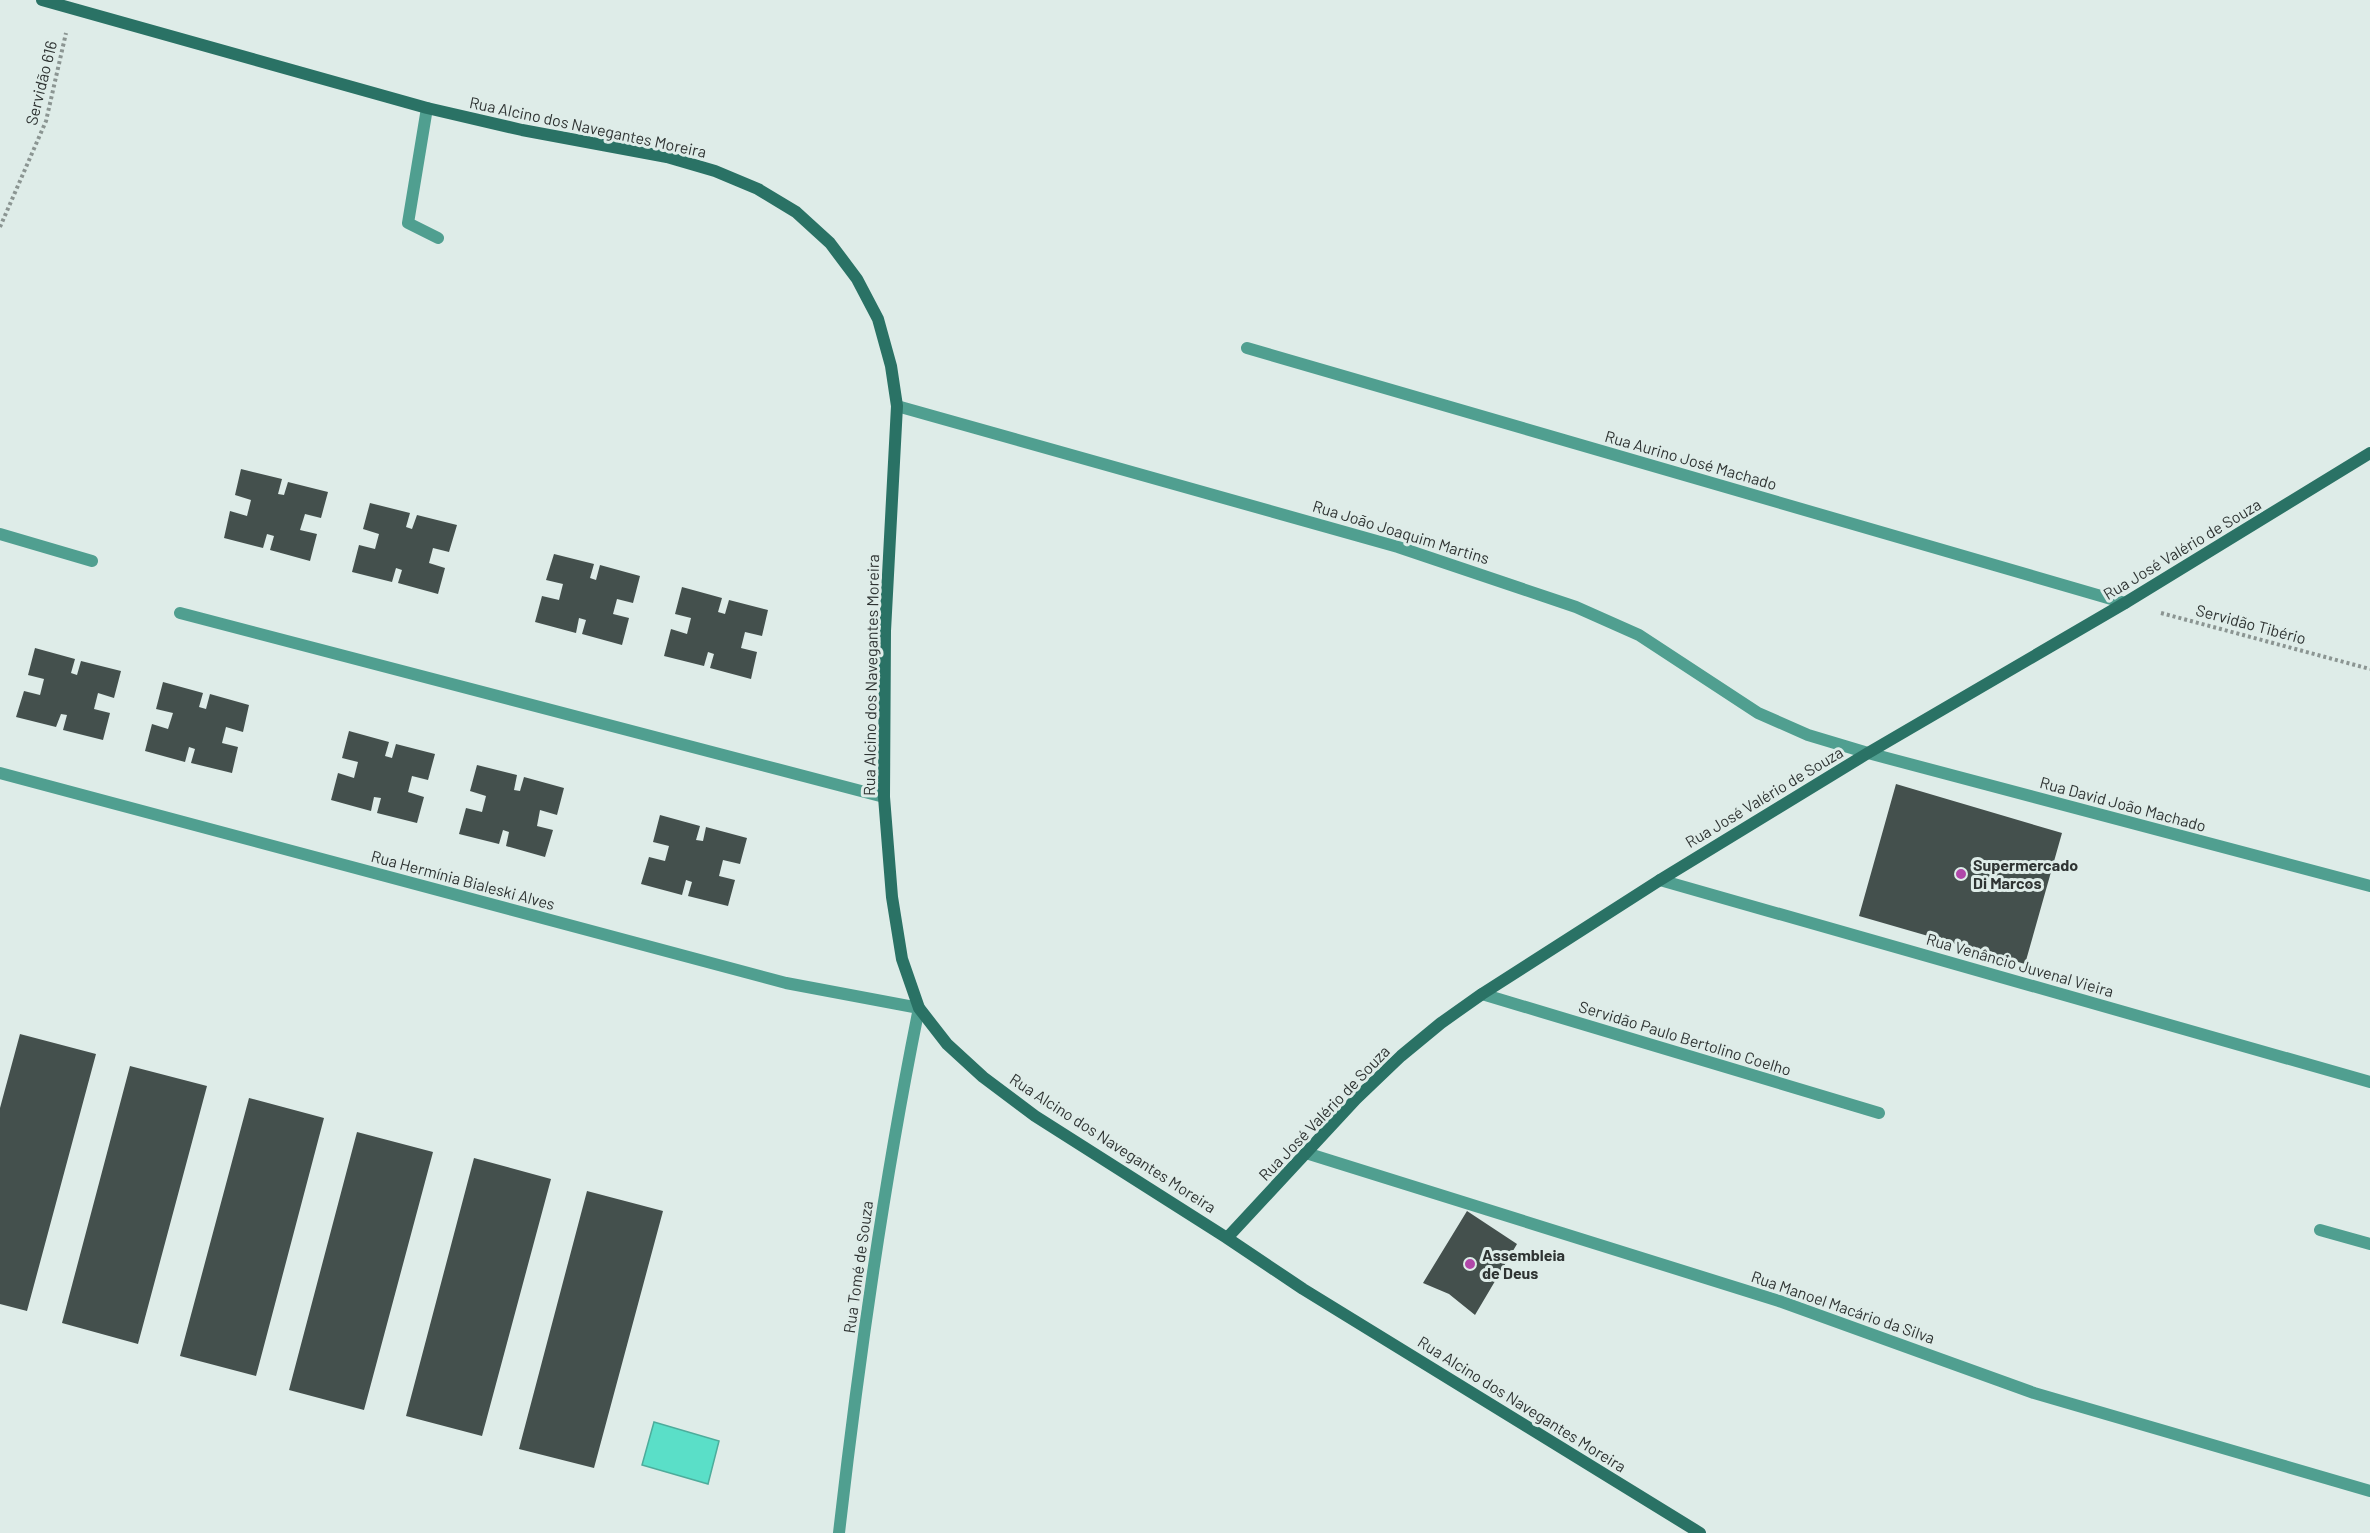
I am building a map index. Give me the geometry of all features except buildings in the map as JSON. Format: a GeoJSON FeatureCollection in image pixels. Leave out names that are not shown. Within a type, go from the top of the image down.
{"type":"FeatureCollection","features":[{"type":"Feature","properties":{"kind":"main road","name":"Rua Alcino dos Navegantes Moreira"},"geometry":{"type":"LineString","coordinates":[[42,0],[427,108],[522,130],[667,157],[715,171],[758,189],[796,212],[830,243],[857,279],[878,319],[891,366],[897,406],[885,643],[884,797],[892,897],[902,959],[919,1008],[947,1044],[983,1077],[1035,1116],[1227,1238],[1302,1289],[1700,1533]]}},
{"type":"Feature","properties":{"kind":"main road","name":"Rua José Valério de Souza"},"geometry":{"type":"LineString","coordinates":[[1227,1238],[1356,1099],[1401,1056],[1441,1023],[1482,994],[1660,880],[1868,753],[2125,603],[2370,453]]}},
{"type":"Feature","properties":{"kind":"street"},"geometry":{"type":"LineString","coordinates":[[427,108],[408,222],[438,238]]}},
{"type":"Feature","properties":{"kind":"street","name":"Rua Aurino José Machado"},"geometry":{"type":"LineString","coordinates":[[1247,348],[2125,603]]}},
{"type":"Feature","properties":{"kind":"street","name":"Rua João Joaquim Martins"},"geometry":{"type":"LineString","coordinates":[[897,406],[1398,547],[1491,576],[1576,607],[1639,635],[1758,713],[1808,735],[1868,753]]}},
{"type":"Feature","properties":{"kind":"street"},"geometry":{"type":"LineString","coordinates":[[0,534],[92,561]]}},
{"type":"Feature","properties":{"kind":"street"},"geometry":{"type":"LineString","coordinates":[[180,613],[884,797]]}},
{"type":"Feature","properties":{"kind":"street","name":"Rua David João Machado"},"geometry":{"type":"LineString","coordinates":[[1868,753],[2370,886]]}},
{"type":"Feature","properties":{"kind":"street","name":"Rua Hermínia Bialeski Alves"},"geometry":{"type":"LineString","coordinates":[[0,773],[786,984],[919,1008]]}},
{"type":"Feature","properties":{"kind":"street","name":"Rua Venâncio Juvenal Vieira"},"geometry":{"type":"LineString","coordinates":[[1660,880],[2370,1082]]}},
{"type":"Feature","properties":{"kind":"street","name":"Servidão Paulo Bertolino Coelho"},"geometry":{"type":"LineString","coordinates":[[1482,994],[1879,1113]]}},
{"type":"Feature","properties":{"kind":"street","name":"Rua Tomé de Souza"},"geometry":{"type":"LineString","coordinates":[[839,1533],[882,1212],[919,1008]]}},
{"type":"Feature","properties":{"kind":"street","name":"Rua Manoel Macário da Silva"},"geometry":{"type":"LineString","coordinates":[[1306,1153],[1757,1294],[2078,1407],[2370,1491]]}},
{"type":"Feature","properties":{"kind":"street"},"geometry":{"type":"LineString","coordinates":[[2320,1230],[2370,1244]]}},
{"type":"Feature","properties":{"kind":"path","name":"Servidão 616"},"geometry":{"type":"LineString","coordinates":[[0,227],[46,121],[72,8]]}},
{"type":"Feature","properties":{"kind":"path","name":"Servidão Tibério"},"geometry":{"type":"LineString","coordinates":[[2125,603],[2370,669]]}},
{"type":"Feature","properties":{"kind":"shaded area"},"geometry":{"type":"Polygon","coordinates":[[[654,1422],[719,1441],[708,1484],[642,1465],[654,1422]]]}},
{"type":"Feature","properties":{"kind":"place","name":"Supermercado Di Marcos"},"geometry":{"type":"Point","coordinates":[1961,874]}},
{"type":"Feature","properties":{"kind":"place","name":"Assembleia de Deus"},"geometry":{"type":"Point","coordinates":[1470,1264]}}]}
